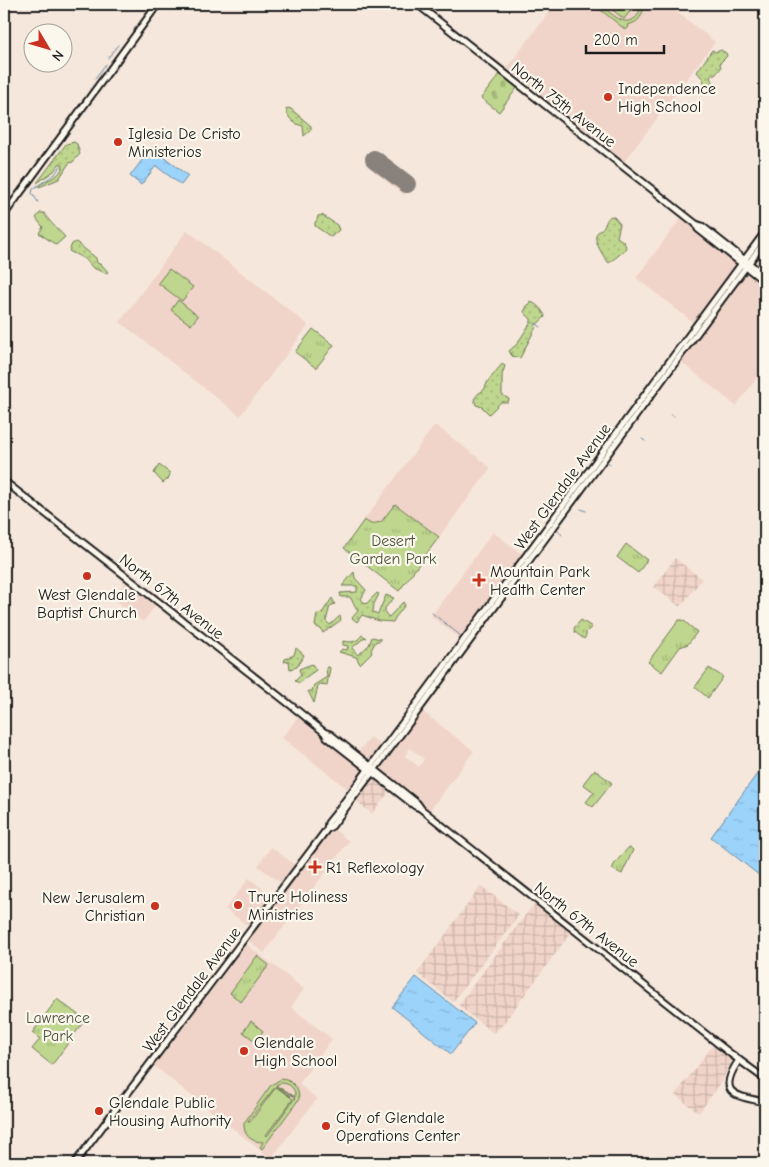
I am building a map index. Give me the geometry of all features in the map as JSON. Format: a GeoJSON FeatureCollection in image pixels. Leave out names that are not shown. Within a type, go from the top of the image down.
{"type":"FeatureCollection","features":[{"type":"Feature","properties":{"kind":"main road"},"geometry":{"type":"LineString","coordinates":[[4,215],[158,4]]}},
{"type":"Feature","properties":{"kind":"main road","name":"North 75th Avenue"},"geometry":{"type":"LineString","coordinates":[[417,4],[696,224],[702,226],[765,282]]}},
{"type":"Feature","properties":{"kind":"main road","name":"West Glendale Avenue"},"geometry":{"type":"LineString","coordinates":[[371,769],[414,707],[486,614],[745,263],[765,232]]}},
{"type":"Feature","properties":{"kind":"main road","name":"West Glendale Avenue"},"geometry":{"type":"LineString","coordinates":[[745,263],[765,241]]}},
{"type":"Feature","properties":{"kind":"main road","name":"North 75th Avenue"},"geometry":{"type":"LineString","coordinates":[[745,263],[765,276]]}},
{"type":"Feature","properties":{"kind":"main road","name":"North 67th Avenue"},"geometry":{"type":"LineString","coordinates":[[4,481],[324,732],[330,734],[415,806],[420,808],[739,1060],[765,1075]]}},
{"type":"Feature","properties":{"kind":"main road","name":"West Glendale Avenue"},"geometry":{"type":"LineString","coordinates":[[75,1163],[327,829],[328,823],[409,724],[486,614]]}},
{"type":"Feature","properties":{"kind":"main road"},"geometry":{"type":"LineString","coordinates":[[409,724],[407,721],[414,707]]}},
{"type":"Feature","properties":{"kind":"main road"},"geometry":{"type":"LineString","coordinates":[[739,1060],[729,1076],[728,1083],[731,1090],[740,1096],[765,1102]]}},
{"type":"Feature","properties":{"kind":"main road","name":"North 67th Avenue"},"geometry":{"type":"LineString","coordinates":[[758,1072],[765,1079]]}},
{"type":"Feature","properties":{"kind":"shaded area","name":"Independence High School"},"geometry":{"type":"Polygon","coordinates":[[[555,4],[667,4],[715,42],[624,162],[507,68],[555,4]]]}},
{"type":"Feature","properties":{"kind":"shaded area"},"geometry":{"type":"Polygon","coordinates":[[[375,154],[413,184],[404,195],[367,165],[375,154]]]}},
{"type":"Feature","properties":{"kind":"shaded area"},"geometry":{"type":"Polygon","coordinates":[[[681,218],[736,263],[735,268],[694,323],[636,278],[681,218]]]}},
{"type":"Feature","properties":{"kind":"shaded area"},"geometry":{"type":"Polygon","coordinates":[[[187,230],[308,326],[240,416],[120,322],[187,230]]]}},
{"type":"Feature","properties":{"kind":"shaded area"},"geometry":{"type":"Polygon","coordinates":[[[765,246],[765,272],[754,262],[765,246]]]}},
{"type":"Feature","properties":{"kind":"shaded area"},"geometry":{"type":"Polygon","coordinates":[[[747,273],[765,286],[765,367],[736,406],[680,361],[722,303],[747,273]]]}},
{"type":"Feature","properties":{"kind":"shaded area"},"geometry":{"type":"Polygon","coordinates":[[[434,426],[437,426],[491,468],[439,537],[395,504],[381,522],[371,524],[364,520],[434,426]]]}},
{"type":"Feature","properties":{"kind":"shaded area"},"geometry":{"type":"Polygon","coordinates":[[[493,532],[523,555],[461,639],[431,616],[493,532]]]}},
{"type":"Feature","properties":{"kind":"shaded area"},"geometry":{"type":"Polygon","coordinates":[[[675,558],[702,579],[680,607],[654,587],[675,558]]]}},
{"type":"Feature","properties":{"kind":"shaded area"},"geometry":{"type":"Polygon","coordinates":[[[127,582],[156,605],[143,622],[113,598],[127,582]]]}},
{"type":"Feature","properties":{"kind":"shaded area"},"geometry":{"type":"Polygon","coordinates":[[[422,711],[474,751],[430,810],[382,771],[381,768],[422,711]],[[410,748],[405,756],[419,767],[424,759],[410,748]]]}},
{"type":"Feature","properties":{"kind":"shaded area"},"geometry":{"type":"Polygon","coordinates":[[[298,717],[362,770],[362,773],[349,790],[282,738],[298,717]]]}},
{"type":"Feature","properties":{"kind":"shaded area"},"geometry":{"type":"Polygon","coordinates":[[[371,737],[382,746],[370,760],[358,752],[371,737]]]}},
{"type":"Feature","properties":{"kind":"shaded area"},"geometry":{"type":"Polygon","coordinates":[[[372,778],[391,789],[372,814],[355,800],[372,778]]]}},
{"type":"Feature","properties":{"kind":"shaded area"},"geometry":{"type":"Polygon","coordinates":[[[334,829],[349,841],[264,953],[248,940],[331,830],[334,829]]]}},
{"type":"Feature","properties":{"kind":"shaded area"},"geometry":{"type":"Polygon","coordinates":[[[271,847],[295,865],[281,883],[258,866],[271,847]]]}},
{"type":"Feature","properties":{"kind":"shaded area"},"geometry":{"type":"Polygon","coordinates":[[[249,878],[272,896],[248,926],[225,909],[249,878]]]}},
{"type":"Feature","properties":{"kind":"shaded area"},"geometry":{"type":"Polygon","coordinates":[[[481,886],[519,915],[453,1002],[417,973],[481,886]]]}},
{"type":"Feature","properties":{"kind":"shaded area"},"geometry":{"type":"Polygon","coordinates":[[[537,905],[569,930],[570,934],[500,1028],[493,1033],[460,1007],[459,1004],[532,906],[537,905]]]}},
{"type":"Feature","properties":{"kind":"shaded area","name":"Glendale High School"},"geometry":{"type":"Polygon","coordinates":[[[246,944],[304,989],[291,1007],[332,1039],[299,1084],[318,1099],[271,1159],[154,1066],[246,944]]]}},
{"type":"Feature","properties":{"kind":"shaded area"},"geometry":{"type":"Polygon","coordinates":[[[713,1045],[733,1061],[726,1071],[723,1080],[699,1113],[675,1095],[713,1045]]]}},
{"type":"Feature","properties":{"kind":"green space"},"geometry":{"type":"Polygon","coordinates":[[[593,4],[598,5],[619,19],[629,21],[637,16],[639,4],[643,4],[642,15],[635,22],[627,25],[629,27],[626,30],[593,4]]]}},
{"type":"Feature","properties":{"kind":"green space"},"geometry":{"type":"Polygon","coordinates":[[[605,4],[636,4],[624,19],[605,4]]]}},
{"type":"Feature","properties":{"kind":"green space"},"geometry":{"type":"Polygon","coordinates":[[[712,50],[716,52],[721,50],[727,56],[720,63],[721,68],[715,75],[711,75],[710,78],[714,83],[706,88],[703,79],[697,72],[712,50]]]}},
{"type":"Feature","properties":{"kind":"green space"},"geometry":{"type":"Polygon","coordinates":[[[500,74],[517,88],[499,112],[481,98],[500,74]]]}},
{"type":"Feature","properties":{"kind":"green space"},"geometry":{"type":"Polygon","coordinates":[[[288,108],[311,126],[311,130],[304,136],[303,126],[290,118],[286,109],[288,108]]]}},
{"type":"Feature","properties":{"kind":"green space"},"geometry":{"type":"Polygon","coordinates":[[[74,142],[77,144],[80,154],[73,162],[69,163],[59,179],[39,187],[39,185],[60,172],[63,165],[60,163],[54,171],[37,183],[66,144],[74,142]]]}},
{"type":"Feature","properties":{"kind":"green space"},"geometry":{"type":"Polygon","coordinates":[[[40,213],[44,213],[65,237],[56,245],[39,233],[43,227],[36,218],[40,213]]]}},
{"type":"Feature","properties":{"kind":"green space"},"geometry":{"type":"Polygon","coordinates":[[[322,215],[337,225],[339,230],[331,237],[315,226],[318,216],[322,215]]]}},
{"type":"Feature","properties":{"kind":"green space"},"geometry":{"type":"Polygon","coordinates":[[[611,216],[620,224],[617,237],[624,242],[626,247],[624,251],[609,263],[596,242],[596,235],[611,216]]]}},
{"type":"Feature","properties":{"kind":"green space"},"geometry":{"type":"Polygon","coordinates":[[[76,242],[96,258],[97,263],[102,265],[108,272],[93,268],[85,259],[69,251],[72,244],[76,242]]]}},
{"type":"Feature","properties":{"kind":"green space"},"geometry":{"type":"Polygon","coordinates":[[[169,269],[193,287],[182,301],[158,283],[169,269]]]}},
{"type":"Feature","properties":{"kind":"green space"},"geometry":{"type":"Polygon","coordinates":[[[178,300],[198,316],[191,325],[171,310],[178,300]]]}},
{"type":"Feature","properties":{"kind":"green space"},"geometry":{"type":"Polygon","coordinates":[[[530,302],[539,308],[545,317],[535,326],[520,358],[512,356],[509,351],[517,344],[531,322],[531,319],[524,312],[528,304],[530,305],[530,302]]]}},
{"type":"Feature","properties":{"kind":"green space"},"geometry":{"type":"Polygon","coordinates":[[[313,329],[334,345],[316,368],[295,352],[313,329]]]}},
{"type":"Feature","properties":{"kind":"green space"},"geometry":{"type":"Polygon","coordinates":[[[502,364],[505,366],[502,375],[502,395],[509,399],[508,402],[501,402],[489,414],[482,407],[476,405],[474,399],[484,390],[488,381],[502,364]]]}},
{"type":"Feature","properties":{"kind":"green space"},"geometry":{"type":"Polygon","coordinates":[[[159,465],[170,473],[169,478],[163,483],[154,473],[159,465]]]}},
{"type":"Feature","properties":{"kind":"green space","name":"Desert Garden Park"},"geometry":{"type":"Polygon","coordinates":[[[395,504],[439,537],[399,591],[344,548],[364,520],[371,524],[381,522],[395,504]]]}},
{"type":"Feature","properties":{"kind":"green space"},"geometry":{"type":"Polygon","coordinates":[[[626,544],[647,560],[638,573],[617,557],[626,544]]]}},
{"type":"Feature","properties":{"kind":"green space"},"geometry":{"type":"Polygon","coordinates":[[[354,572],[355,578],[366,590],[361,599],[366,604],[377,593],[379,594],[374,604],[373,612],[378,614],[386,595],[394,598],[385,608],[385,613],[389,617],[403,602],[405,605],[393,622],[379,621],[362,615],[357,622],[352,618],[358,611],[350,597],[341,597],[340,593],[357,592],[357,586],[342,586],[354,572]]]}},
{"type":"Feature","properties":{"kind":"green space"},"geometry":{"type":"Polygon","coordinates":[[[332,598],[335,604],[330,606],[326,621],[330,625],[340,616],[341,620],[323,633],[321,629],[315,626],[317,614],[322,613],[332,598]]]}},
{"type":"Feature","properties":{"kind":"green space"},"geometry":{"type":"Polygon","coordinates":[[[581,620],[592,627],[586,632],[584,639],[575,632],[574,628],[581,620]]]}},
{"type":"Feature","properties":{"kind":"green space"},"geometry":{"type":"Polygon","coordinates":[[[679,620],[683,620],[697,632],[688,644],[680,647],[662,672],[648,662],[679,620]]]}},
{"type":"Feature","properties":{"kind":"green space"},"geometry":{"type":"Polygon","coordinates":[[[362,635],[367,638],[365,637],[352,648],[358,655],[369,645],[372,637],[381,639],[376,641],[371,650],[372,652],[360,664],[356,657],[339,652],[342,649],[347,650],[348,646],[343,645],[343,641],[354,641],[362,635]]]}},
{"type":"Feature","properties":{"kind":"green space"},"geometry":{"type":"Polygon","coordinates":[[[296,648],[304,655],[297,667],[290,669],[289,661],[284,662],[285,659],[294,655],[296,648]]]}},
{"type":"Feature","properties":{"kind":"green space"},"geometry":{"type":"Polygon","coordinates":[[[312,664],[316,670],[300,683],[295,681],[301,675],[299,669],[312,664]]]}},
{"type":"Feature","properties":{"kind":"green space"},"geometry":{"type":"Polygon","coordinates":[[[328,666],[330,668],[327,685],[320,684],[318,686],[314,703],[308,691],[312,691],[314,685],[327,677],[326,668],[328,666]]]}},
{"type":"Feature","properties":{"kind":"green space"},"geometry":{"type":"Polygon","coordinates":[[[709,668],[723,677],[708,698],[695,687],[709,668]]]}},
{"type":"Feature","properties":{"kind":"green space"},"geometry":{"type":"Polygon","coordinates":[[[595,770],[612,783],[593,807],[586,802],[594,792],[583,784],[595,770]]]}},
{"type":"Feature","properties":{"kind":"green space"},"geometry":{"type":"Polygon","coordinates":[[[629,847],[633,850],[622,874],[612,869],[629,847]]]}},
{"type":"Feature","properties":{"kind":"green space"},"geometry":{"type":"Polygon","coordinates":[[[257,956],[269,965],[241,1002],[230,993],[257,956]]]}},
{"type":"Feature","properties":{"kind":"green space","name":"Lawrence Park"},"geometry":{"type":"Polygon","coordinates":[[[57,999],[85,1020],[52,1065],[32,1049],[40,1039],[32,1033],[57,999]]]}},
{"type":"Feature","properties":{"kind":"green space"},"geometry":{"type":"Polygon","coordinates":[[[251,1021],[263,1031],[255,1041],[243,1032],[251,1021]]]}},
{"type":"Feature","properties":{"kind":"green space"},"geometry":{"type":"Polygon","coordinates":[[[281,1079],[288,1081],[296,1088],[299,1099],[262,1149],[260,1147],[263,1142],[255,1141],[246,1134],[244,1123],[271,1085],[281,1079]],[[284,1083],[276,1085],[291,1097],[276,1086],[248,1121],[250,1122],[276,1087],[293,1099],[267,1136],[295,1098],[280,1087],[295,1097],[290,1085],[284,1083]]]}},
{"type":"Feature","properties":{"kind":"water"},"geometry":{"type":"Polygon","coordinates":[[[152,147],[188,176],[181,185],[156,166],[141,185],[130,176],[152,147]]]}},
{"type":"Feature","properties":{"kind":"water"},"geometry":{"type":"Polygon","coordinates":[[[765,763],[765,880],[711,837],[765,763]]]}},
{"type":"Feature","properties":{"kind":"water"},"geometry":{"type":"Polygon","coordinates":[[[416,977],[475,1023],[451,1054],[392,1007],[416,977]]]}},
{"type":"Feature","properties":{"kind":"waterway"},"geometry":{"type":"LineString","coordinates":[[108,58],[118,45]]}},
{"type":"Feature","properties":{"kind":"waterway"},"geometry":{"type":"LineString","coordinates":[[95,78],[106,64]]}},
{"type":"Feature","properties":{"kind":"waterway"},"geometry":{"type":"LineString","coordinates":[[38,202],[32,193],[33,189],[55,174],[61,165]]}},
{"type":"Feature","properties":{"kind":"waterway"},"geometry":{"type":"LineString","coordinates":[[535,323],[541,327]]}},
{"type":"Feature","properties":{"kind":"waterway"},"geometry":{"type":"LineString","coordinates":[[581,509],[586,511]]}},
{"type":"Feature","properties":{"kind":"waterway"},"geometry":{"type":"LineString","coordinates":[[558,530],[562,535]]}},
{"type":"Feature","properties":{"kind":"waterway"},"geometry":{"type":"LineString","coordinates":[[512,589],[517,594]]}},
{"type":"Feature","properties":{"kind":"waterway"},"geometry":{"type":"LineString","coordinates":[[432,613],[461,636]]}},
{"type":"Feature","properties":{"kind":"runway"},"geometry":{"type":"LineString","coordinates":[[374,159],[407,184]]}},
{"type":"Feature","properties":{"kind":"railway"},"geometry":{"type":"LineString","coordinates":[[757,1163],[765,1162]]}},
{"type":"Feature","properties":{"kind":"place","name":"Independence High School"},"geometry":{"type":"Point","coordinates":[608,97]}},
{"type":"Feature","properties":{"kind":"place","name":"Iglesia De Cristo Ministerios"},"geometry":{"type":"Point","coordinates":[118,142]}},
{"type":"Feature","properties":{"kind":"place","name":"West Glendale Baptist Church"},"geometry":{"type":"Point","coordinates":[87,576]}},
{"type":"Feature","properties":{"kind":"place","name":"Mountain Park Health Center"},"geometry":{"type":"Point","coordinates":[479,580]}},
{"type":"Feature","properties":{"kind":"place","name":"R1 Reflexology"},"geometry":{"type":"Point","coordinates":[315,867]}},
{"type":"Feature","properties":{"kind":"place","name":"Trure Holiness Ministries"},"geometry":{"type":"Point","coordinates":[238,905]}},
{"type":"Feature","properties":{"kind":"place","name":"New Jerusalem Christian"},"geometry":{"type":"Point","coordinates":[155,906]}},
{"type":"Feature","properties":{"kind":"place","name":"Glendale High School"},"geometry":{"type":"Point","coordinates":[244,1051]}},
{"type":"Feature","properties":{"kind":"place","name":"Glendale Public Housing Authority"},"geometry":{"type":"Point","coordinates":[99,1111]}},
{"type":"Feature","properties":{"kind":"place","name":"City of Glendale Operations Center"},"geometry":{"type":"Point","coordinates":[326,1126]}}]}
